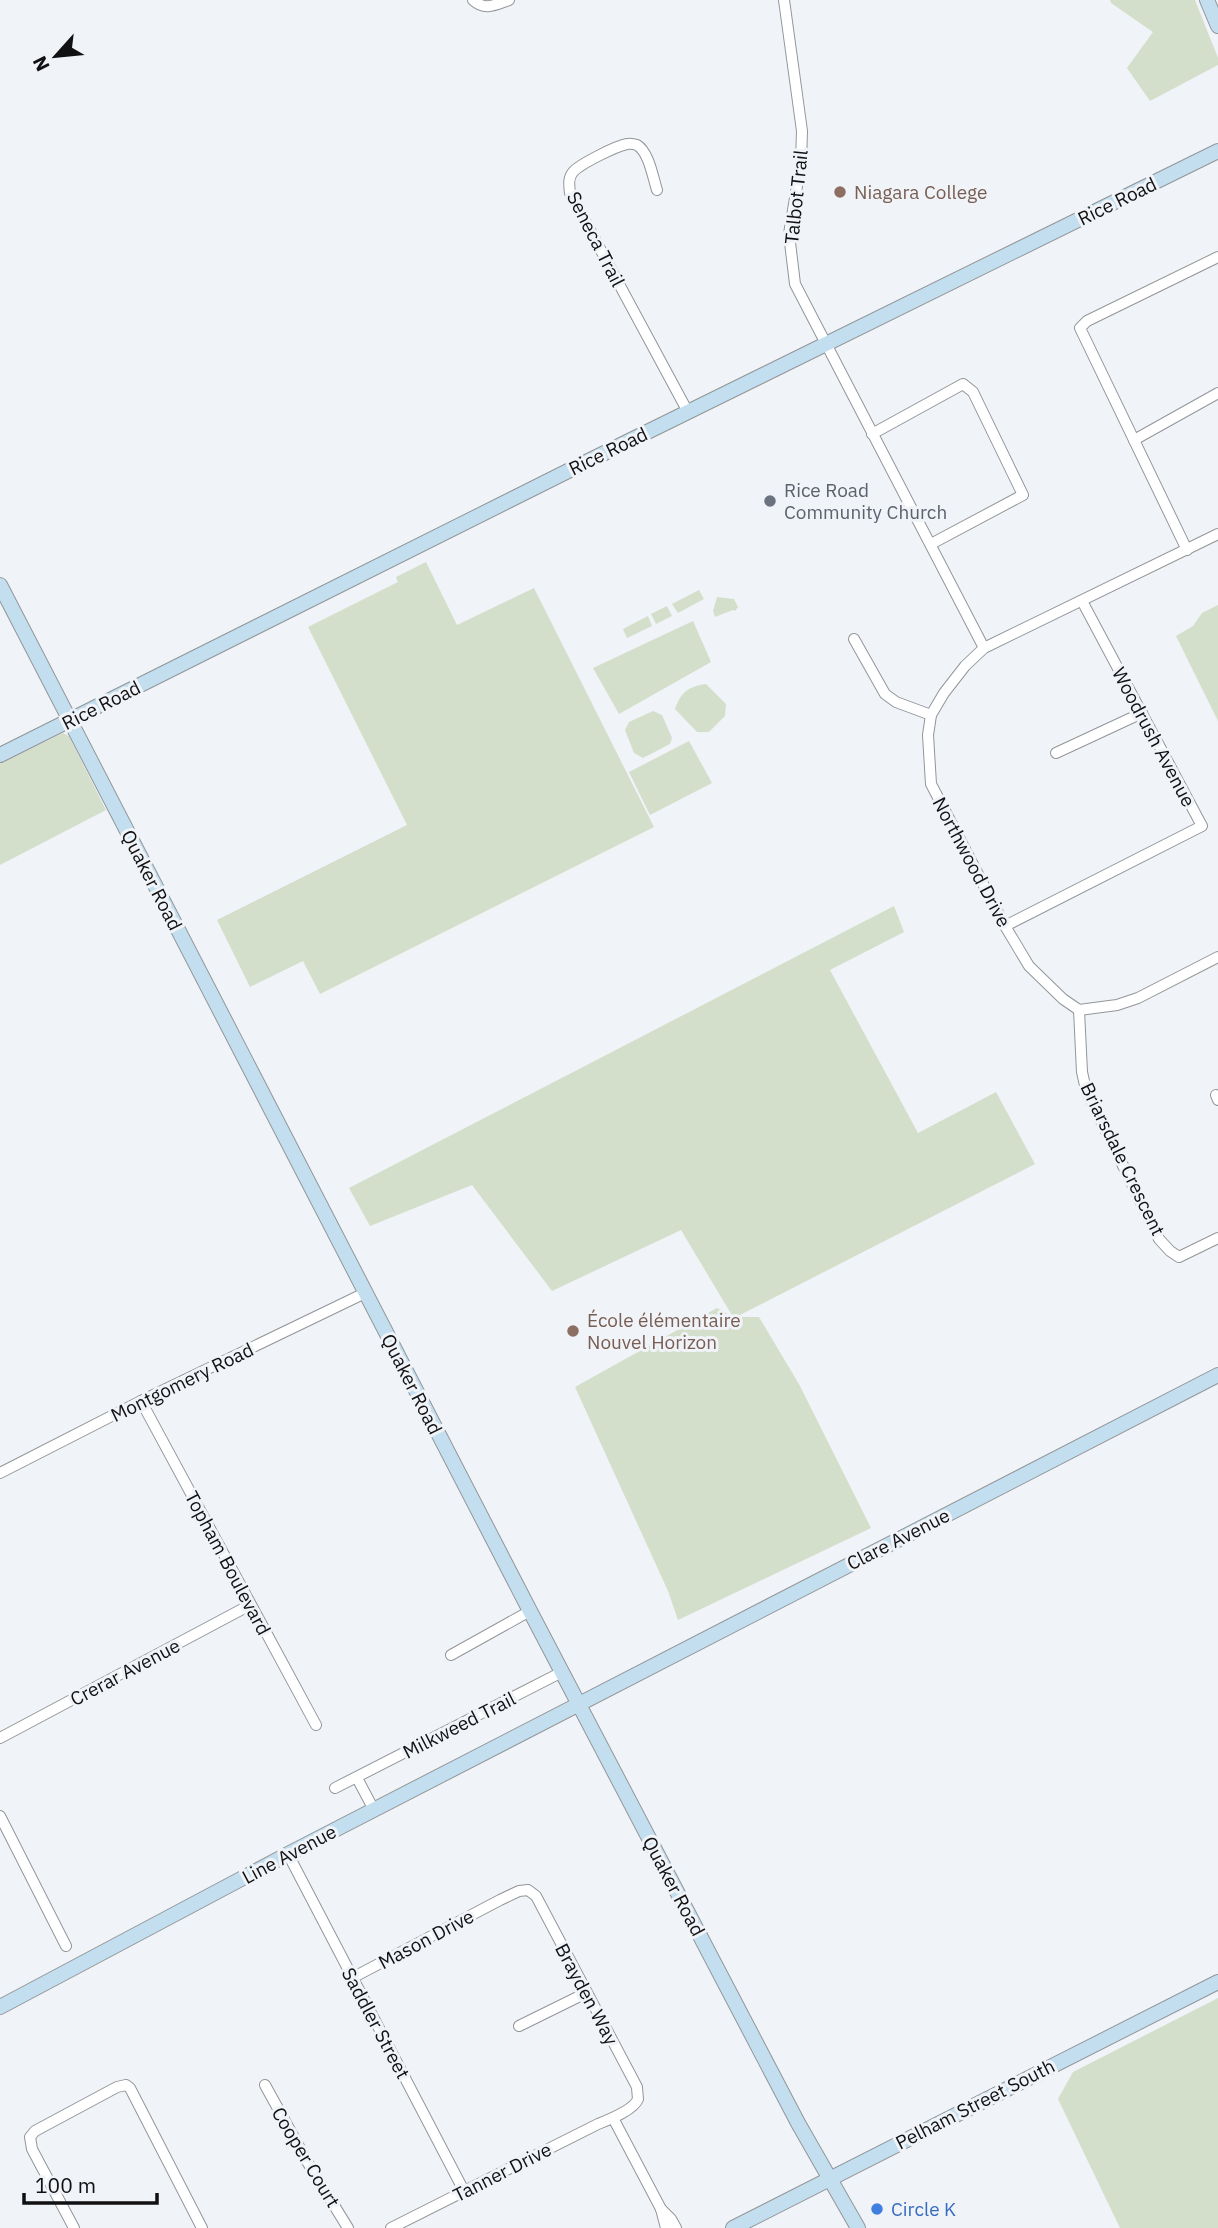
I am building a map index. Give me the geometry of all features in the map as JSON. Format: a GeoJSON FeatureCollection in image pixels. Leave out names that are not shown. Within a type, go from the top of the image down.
{"type":"FeatureCollection","features":[{"type":"Feature","properties":{"kind":"street"},"geometry":{"type":"LineString","coordinates":[[476,2],[487,8],[509,0]]}},
{"type":"Feature","properties":{"kind":"street","name":"Talbot Trail"},"geometry":{"type":"LineString","coordinates":[[784,0],[802,147],[789,226],[789,251],[795,284],[984,648]]}},
{"type":"Feature","properties":{"kind":"street"},"geometry":{"type":"LineString","coordinates":[[1207,0],[1218,26]]}},
{"type":"Feature","properties":{"kind":"street","name":"Seneca Trail"},"geometry":{"type":"LineString","coordinates":[[657,190],[645,155],[635,144],[619,147],[578,168],[571,174],[569,183],[570,193],[688,412]]}},
{"type":"Feature","properties":{"kind":"street","name":"Rice Road"},"geometry":{"type":"LineString","coordinates":[[0,755],[1218,151]]}},
{"type":"Feature","properties":{"kind":"street"},"geometry":{"type":"LineString","coordinates":[[1187,550],[1080,328],[1087,321],[1218,257]]}},
{"type":"Feature","properties":{"kind":"street"},"geometry":{"type":"LineString","coordinates":[[872,434],[963,384],[973,392],[1023,495],[931,544]]}},
{"type":"Feature","properties":{"kind":"street"},"geometry":{"type":"LineString","coordinates":[[1135,440],[1218,393]]}},
{"type":"Feature","properties":{"kind":"street","name":"Northwood Drive"},"geometry":{"type":"LineString","coordinates":[[1079,1010],[1063,999],[1029,965],[1005,926],[931,784],[928,735],[931,715],[944,692],[984,648],[1218,534]]}},
{"type":"Feature","properties":{"kind":"street","name":"Quaker Road"},"geometry":{"type":"LineString","coordinates":[[0,585],[530,1611],[798,2123],[858,2228]]}},
{"type":"Feature","properties":{"kind":"street","name":"Woodrush Avenue"},"geometry":{"type":"LineString","coordinates":[[1005,926],[1202,826],[1082,601]]}},
{"type":"Feature","properties":{"kind":"street"},"geometry":{"type":"LineString","coordinates":[[855,639],[885,694],[896,702],[931,715]]}},
{"type":"Feature","properties":{"kind":"street"},"geometry":{"type":"LineString","coordinates":[[1056,753],[1142,713]]}},
{"type":"Feature","properties":{"kind":"street"},"geometry":{"type":"LineString","coordinates":[[1079,1010],[1117,1005],[1138,998],[1218,957]]}},
{"type":"Feature","properties":{"kind":"street","name":"Briarsdale Crescent"},"geometry":{"type":"LineString","coordinates":[[1079,1010],[1082,1072],[1086,1090],[1160,1239],[1179,1257],[1218,1238]]}},
{"type":"Feature","properties":{"kind":"street","name":"Montgomery Road"},"geometry":{"type":"LineString","coordinates":[[0,1473],[141,1401],[365,1293]]}},
{"type":"Feature","properties":{"kind":"street","name":"Clare Avenue"},"geometry":{"type":"LineString","coordinates":[[579,1704],[1218,1375]]}},
{"type":"Feature","properties":{"kind":"street","name":"Topham Boulevard"},"geometry":{"type":"LineString","coordinates":[[141,1401],[316,1725]]}},
{"type":"Feature","properties":{"kind":"street","name":"Crerar Avenue"},"geometry":{"type":"LineString","coordinates":[[0,1738],[250,1605]]}},
{"type":"Feature","properties":{"kind":"street"},"geometry":{"type":"LineString","coordinates":[[451,1655],[530,1611]]}},
{"type":"Feature","properties":{"kind":"street","name":"Milkweed Trail"},"geometry":{"type":"LineString","coordinates":[[335,1788],[562,1672]]}},
{"type":"Feature","properties":{"kind":"street","name":"Line Avenue"},"geometry":{"type":"LineString","coordinates":[[0,2007],[579,1704]]}},
{"type":"Feature","properties":{"kind":"street"},"geometry":{"type":"LineString","coordinates":[[356,1778],[374,1810]]}},
{"type":"Feature","properties":{"kind":"street"},"geometry":{"type":"LineString","coordinates":[[0,1816],[66,1946]]}},
{"type":"Feature","properties":{"kind":"street","name":"Saddler Street"},"geometry":{"type":"LineString","coordinates":[[288,1854],[464,2191]]}},
{"type":"Feature","properties":{"kind":"street","name":"Brayden Way"},"geometry":{"type":"LineString","coordinates":[[500,1899],[528,1890],[536,1896],[637,2087],[638,2099],[633,2106],[613,2118]]}},
{"type":"Feature","properties":{"kind":"street","name":"Mason Drive"},"geometry":{"type":"LineString","coordinates":[[352,1978],[500,1899]]}},
{"type":"Feature","properties":{"kind":"street","name":"Pelham Street South"},"geometry":{"type":"LineString","coordinates":[[733,2228],[1218,1982]]}},
{"type":"Feature","properties":{"kind":"street"},"geometry":{"type":"LineString","coordinates":[[519,2026],[586,1993]]}},
{"type":"Feature","properties":{"kind":"street"},"geometry":{"type":"LineString","coordinates":[[74,2228],[32,2149],[30,2137],[36,2131],[117,2087],[126,2085],[130,2088],[202,2228]]}},
{"type":"Feature","properties":{"kind":"street","name":"Cooper Court"},"geometry":{"type":"LineString","coordinates":[[264,2085],[348,2228]]}},
{"type":"Feature","properties":{"kind":"street"},"geometry":{"type":"LineString","coordinates":[[613,2118],[661,2209],[666,2228]]}},
{"type":"Feature","properties":{"kind":"street","name":"Tanner Drive"},"geometry":{"type":"LineString","coordinates":[[391,2228],[613,2118]]}},
{"type":"Feature","properties":{"kind":"street"},"geometry":{"type":"LineString","coordinates":[[661,2209],[676,2228]]}},
{"type":"Feature","properties":{"kind":"green space"},"geometry":{"type":"Polygon","coordinates":[[[1110,0],[1195,0],[1218,58],[1218,65],[1150,101],[1127,68],[1153,32],[1110,0]]]}},
{"type":"Feature","properties":{"kind":"green space"},"geometry":{"type":"Polygon","coordinates":[[[426,562],[457,625],[534,588],[654,827],[320,994],[303,961],[250,987],[217,920],[407,825],[308,627],[398,582],[396,577],[426,562]]]}},
{"type":"Feature","properties":{"kind":"green space"},"geometry":{"type":"Polygon","coordinates":[[[699,590],[704,599],[678,613],[672,604],[699,590]]]}},
{"type":"Feature","properties":{"kind":"green space"},"geometry":{"type":"Polygon","coordinates":[[[717,597],[734,599],[738,607],[735,611],[715,617],[713,611],[717,597]]]}},
{"type":"Feature","properties":{"kind":"green space"},"geometry":{"type":"Polygon","coordinates":[[[1218,605],[1218,721],[1176,636],[1193,626],[1202,613],[1218,605]]]}},
{"type":"Feature","properties":{"kind":"green space"},"geometry":{"type":"Polygon","coordinates":[[[667,606],[672,616],[656,624],[651,614],[667,606]]]}},
{"type":"Feature","properties":{"kind":"green space"},"geometry":{"type":"Polygon","coordinates":[[[648,616],[652,626],[627,638],[623,629],[648,616]]]}},
{"type":"Feature","properties":{"kind":"green space"},"geometry":{"type":"Polygon","coordinates":[[[693,621],[711,662],[619,714],[593,668],[693,621]]]}},
{"type":"Feature","properties":{"kind":"green space"},"geometry":{"type":"Polygon","coordinates":[[[706,684],[726,704],[725,716],[709,732],[697,732],[675,709],[686,691],[706,684]]]}},
{"type":"Feature","properties":{"kind":"green space"},"geometry":{"type":"Polygon","coordinates":[[[653,711],[662,715],[672,738],[670,744],[643,758],[634,753],[625,730],[629,722],[653,711]]]}},
{"type":"Feature","properties":{"kind":"green space"},"geometry":{"type":"Polygon","coordinates":[[[63,733],[69,736],[106,810],[0,865],[0,763],[63,733]]]}},
{"type":"Feature","properties":{"kind":"green space"},"geometry":{"type":"Polygon","coordinates":[[[689,741],[712,783],[650,815],[629,772],[689,741]]]}},
{"type":"Feature","properties":{"kind":"green space"},"geometry":{"type":"Polygon","coordinates":[[[894,906],[904,932],[830,970],[918,1133],[996,1092],[1035,1164],[736,1317],[759,1317],[800,1386],[871,1528],[678,1620],[668,1591],[575,1387],[717,1308],[733,1317],[681,1230],[552,1291],[472,1185],[370,1226],[349,1188],[894,906]]]}},
{"type":"Feature","properties":{"kind":"green space"},"geometry":{"type":"Polygon","coordinates":[[[1218,1998],[1218,2228],[1120,2228],[1058,2099],[1073,2072],[1218,1998]]]}},
{"type":"Feature","properties":{"kind":"place","name":"Niagara College"},"geometry":{"type":"Point","coordinates":[840,192]}},
{"type":"Feature","properties":{"kind":"place","name":"Rice Road Community Church"},"geometry":{"type":"Point","coordinates":[770,501]}},
{"type":"Feature","properties":{"kind":"place","name":"École élémentaire Nouvel Horizon"},"geometry":{"type":"Point","coordinates":[573,1331]}},
{"type":"Feature","properties":{"kind":"place","name":"Circle K"},"geometry":{"type":"Point","coordinates":[877,2209]}}]}
